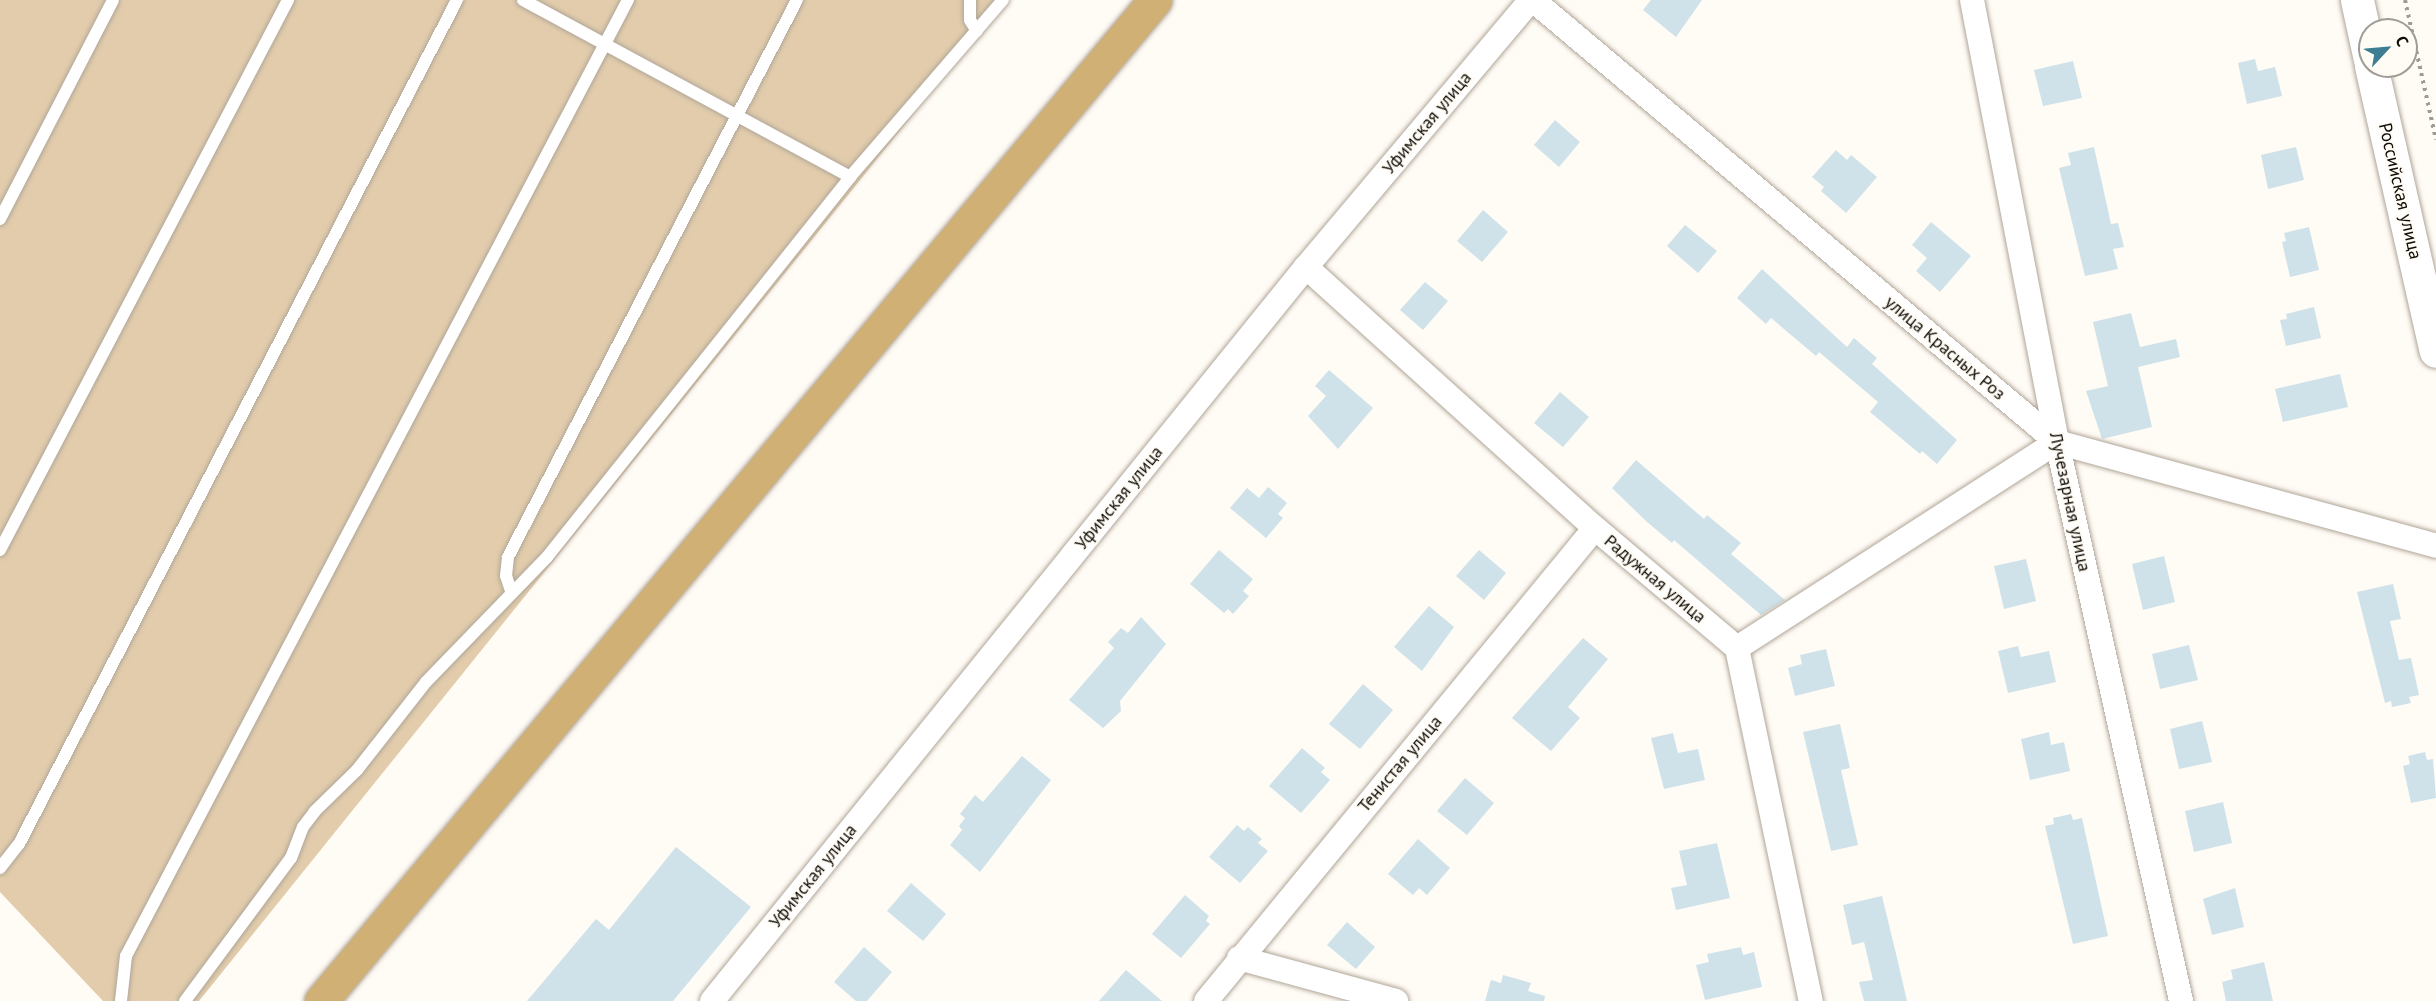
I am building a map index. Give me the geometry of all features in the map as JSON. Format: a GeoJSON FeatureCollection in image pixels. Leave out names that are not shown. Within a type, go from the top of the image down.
{"type":"FeatureCollection","features":[{"type":"Feature","properties":{"kind":"main road"},"geometry":{"type":"LineString","coordinates":[[321,1001],[1155,0]]}},
{"type":"Feature","properties":{"kind":"main road"},"geometry":{"type":"LineString","coordinates":[[2356,0],[2360,18]]}},
{"type":"Feature","properties":{"kind":"main road","name":"Российская улица"},"geometry":{"type":"LineString","coordinates":[[2375,78],[2436,351]]}},
{"type":"Feature","properties":{"kind":"street","name":"Уфимская улица"},"geometry":{"type":"LineString","coordinates":[[712,1001],[1306,267],[1532,0]]}},
{"type":"Feature","properties":{"kind":"street","name":"улица Красных Роз"},"geometry":{"type":"LineString","coordinates":[[1532,0],[2057,442],[2436,546]]}},
{"type":"Feature","properties":{"kind":"street","name":"Лучезарная улица"},"geometry":{"type":"LineString","coordinates":[[1972,0],[2057,442],[2181,1001]]}},
{"type":"Feature","properties":{"kind":"street","name":"Радужная улица"},"geometry":{"type":"LineString","coordinates":[[1306,267],[1595,528],[1737,648]]}},
{"type":"Feature","properties":{"kind":"street"},"geometry":{"type":"LineString","coordinates":[[1811,1001],[1737,648],[2057,442]]}},
{"type":"Feature","properties":{"kind":"street","name":"Тенистая улица"},"geometry":{"type":"LineString","coordinates":[[1206,1001],[1239,958],[1595,528]]}},
{"type":"Feature","properties":{"kind":"street"},"geometry":{"type":"LineString","coordinates":[[1239,958],[1396,1001]]}},
{"type":"Feature","properties":{"kind":"lane"},"geometry":{"type":"LineString","coordinates":[[0,219],[113,0]]}},
{"type":"Feature","properties":{"kind":"lane"},"geometry":{"type":"LineString","coordinates":[[0,550],[288,0]]}},
{"type":"Feature","properties":{"kind":"lane"},"geometry":{"type":"LineString","coordinates":[[0,868],[19,844],[457,0]]}},
{"type":"Feature","properties":{"kind":"lane"},"geometry":{"type":"LineString","coordinates":[[524,0],[739,114],[850,177]]}},
{"type":"Feature","properties":{"kind":"lane"},"geometry":{"type":"LineString","coordinates":[[121,1001],[126,956],[628,0]]}},
{"type":"Feature","properties":{"kind":"lane"},"geometry":{"type":"LineString","coordinates":[[511,591],[507,576],[508,557],[632,312],[739,114],[797,0]]}},
{"type":"Feature","properties":{"kind":"lane"},"geometry":{"type":"LineString","coordinates":[[970,0],[970,20],[977,31]]}},
{"type":"Feature","properties":{"kind":"lane"},"geometry":{"type":"LineString","coordinates":[[185,1001],[291,858],[315,811],[357,770],[426,682],[511,591],[547,557],[850,177],[1003,0]]}},
{"type":"Feature","properties":{"kind":"path"},"geometry":{"type":"LineString","coordinates":[[2405,0],[2436,140]]}},
{"type":"Feature","properties":{"kind":"shaded area"},"geometry":{"type":"Polygon","coordinates":[[[0,0],[1005,0],[199,1001],[103,1001],[0,892],[0,0]]]}},
{"type":"Feature","properties":{"kind":"building"},"geometry":{"type":"Polygon","coordinates":[[[1651,0],[1702,0],[1676,37],[1643,10],[1651,0]]]}},
{"type":"Feature","properties":{"kind":"building"},"geometry":{"type":"Polygon","coordinates":[[[2255,59],[2258,71],[2275,67],[2282,96],[2247,104],[2238,63],[2255,59]]]}},
{"type":"Feature","properties":{"kind":"building"},"geometry":{"type":"Polygon","coordinates":[[[2073,61],[2082,98],[2043,106],[2034,70],[2073,61]]]}},
{"type":"Feature","properties":{"kind":"building"},"geometry":{"type":"Polygon","coordinates":[[[1555,120],[1580,142],[1559,167],[1534,145],[1555,120]]]}},
{"type":"Feature","properties":{"kind":"building"},"geometry":{"type":"Polygon","coordinates":[[[2094,147],[2111,224],[2118,223],[2124,247],[2113,249],[2118,269],[2085,276],[2059,168],[2071,165],[2068,153],[2094,147]]]}},
{"type":"Feature","properties":{"kind":"building"},"geometry":{"type":"Polygon","coordinates":[[[2296,147],[2304,180],[2268,189],[2261,155],[2296,147]]]}},
{"type":"Feature","properties":{"kind":"building"},"geometry":{"type":"Polygon","coordinates":[[[1836,150],[1847,160],[1851,155],[1877,177],[1846,213],[1821,191],[1824,187],[1812,177],[1836,150]]]}},
{"type":"Feature","properties":{"kind":"building"},"geometry":{"type":"Polygon","coordinates":[[[1483,210],[1508,232],[1482,262],[1457,241],[1483,210]]]}},
{"type":"Feature","properties":{"kind":"building"},"geometry":{"type":"Polygon","coordinates":[[[1931,222],[1971,256],[1940,292],[1916,271],[1927,258],[1912,245],[1931,222]]]}},
{"type":"Feature","properties":{"kind":"building"},"geometry":{"type":"Polygon","coordinates":[[[1685,225],[1717,251],[1698,273],[1667,246],[1685,225]]]}},
{"type":"Feature","properties":{"kind":"building"},"geometry":{"type":"Polygon","coordinates":[[[2309,227],[2319,270],[2290,277],[2282,242],[2286,241],[2284,233],[2309,227]]]}},
{"type":"Feature","properties":{"kind":"building"},"geometry":{"type":"Polygon","coordinates":[[[1762,269],[1847,347],[1854,338],[1877,358],[1872,364],[1957,440],[1937,464],[1922,451],[1920,454],[1870,412],[1878,402],[1819,352],[1816,356],[1771,318],[1766,324],[1737,298],[1762,269]]]}},
{"type":"Feature","properties":{"kind":"building"},"geometry":{"type":"Polygon","coordinates":[[[1425,282],[1448,301],[1423,330],[1400,310],[1425,282]]]}},
{"type":"Feature","properties":{"kind":"building"},"geometry":{"type":"Polygon","coordinates":[[[2314,307],[2321,338],[2286,346],[2280,320],[2287,319],[2286,314],[2314,307]]]}},
{"type":"Feature","properties":{"kind":"building"},"geometry":{"type":"Polygon","coordinates":[[[2131,313],[2140,347],[2176,339],[2180,357],[2138,367],[2152,427],[2102,439],[2086,391],[2108,386],[2093,322],[2131,313]]]}},
{"type":"Feature","properties":{"kind":"building"},"geometry":{"type":"Polygon","coordinates":[[[1329,370],[1373,408],[1338,449],[1308,416],[1326,396],[1315,386],[1329,370]]]}},
{"type":"Feature","properties":{"kind":"building"},"geometry":{"type":"Polygon","coordinates":[[[2340,374],[2348,407],[2283,422],[2275,389],[2340,374]]]}},
{"type":"Feature","properties":{"kind":"building"},"geometry":{"type":"Polygon","coordinates":[[[1560,392],[1589,417],[1563,447],[1534,423],[1560,392]]]}},
{"type":"Feature","properties":{"kind":"building"},"geometry":{"type":"Polygon","coordinates":[[[1636,460],[1704,519],[1707,515],[1741,543],[1731,554],[1785,600],[1761,615],[1674,540],[1672,543],[1646,521],[1612,488],[1636,460]]]}},
{"type":"Feature","properties":{"kind":"building"},"geometry":{"type":"Polygon","coordinates":[[[1268,487],[1287,503],[1278,514],[1283,518],[1266,538],[1230,508],[1247,488],[1259,498],[1268,487]]]}},
{"type":"Feature","properties":{"kind":"building"},"geometry":{"type":"Polygon","coordinates":[[[1219,550],[1253,579],[1243,591],[1249,596],[1233,614],[1228,609],[1224,613],[1190,584],[1219,550]]]}},
{"type":"Feature","properties":{"kind":"building"},"geometry":{"type":"Polygon","coordinates":[[[1479,550],[1506,573],[1484,600],[1456,576],[1479,550]]]}},
{"type":"Feature","properties":{"kind":"building"},"geometry":{"type":"Polygon","coordinates":[[[2164,556],[2175,602],[2143,610],[2132,564],[2164,556]]]}},
{"type":"Feature","properties":{"kind":"building"},"geometry":{"type":"Polygon","coordinates":[[[2026,559],[2036,601],[2004,609],[1994,566],[2026,559]]]}},
{"type":"Feature","properties":{"kind":"building"},"geometry":{"type":"Polygon","coordinates":[[[2393,584],[2401,619],[2390,621],[2399,660],[2411,658],[2419,695],[2409,697],[2411,703],[2392,707],[2391,701],[2385,703],[2357,592],[2393,584]]]}},
{"type":"Feature","properties":{"kind":"building"},"geometry":{"type":"Polygon","coordinates":[[[1429,606],[1454,627],[1422,671],[1394,647],[1429,606]]]}},
{"type":"Feature","properties":{"kind":"building"},"geometry":{"type":"Polygon","coordinates":[[[1141,617],[1166,644],[1120,701],[1121,711],[1103,728],[1069,700],[1114,648],[1108,642],[1121,628],[1128,633],[1141,617]]]}},
{"type":"Feature","properties":{"kind":"building"},"geometry":{"type":"Polygon","coordinates":[[[1583,638],[1608,659],[1568,707],[1580,718],[1551,751],[1512,718],[1583,638]]]}},
{"type":"Feature","properties":{"kind":"building"},"geometry":{"type":"Polygon","coordinates":[[[2189,645],[2198,680],[2160,689],[2152,654],[2189,645]]]}},
{"type":"Feature","properties":{"kind":"building"},"geometry":{"type":"Polygon","coordinates":[[[2018,646],[2021,657],[2049,651],[2056,682],[2008,693],[1998,651],[2018,646]]]}},
{"type":"Feature","properties":{"kind":"building"},"geometry":{"type":"Polygon","coordinates":[[[1826,649],[1835,686],[1795,696],[1788,668],[1802,664],[1800,655],[1826,649]]]}},
{"type":"Feature","properties":{"kind":"building"},"geometry":{"type":"Polygon","coordinates":[[[1363,684],[1393,710],[1360,749],[1329,724],[1363,684]]]}},
{"type":"Feature","properties":{"kind":"building"},"geometry":{"type":"Polygon","coordinates":[[[2202,721],[2212,762],[2179,769],[2170,729],[2202,721]]]}},
{"type":"Feature","properties":{"kind":"building"},"geometry":{"type":"Polygon","coordinates":[[[1840,724],[1850,768],[1841,770],[1858,845],[1831,851],[1803,732],[1840,724]]]}},
{"type":"Feature","properties":{"kind":"building"},"geometry":{"type":"Polygon","coordinates":[[[2049,732],[2051,745],[2064,742],[2070,771],[2030,780],[2021,739],[2049,732]]]}},
{"type":"Feature","properties":{"kind":"building"},"geometry":{"type":"Polygon","coordinates":[[[1673,733],[1678,753],[1698,749],[1705,780],[1664,789],[1651,738],[1673,733]]]}},
{"type":"Feature","properties":{"kind":"building"},"geometry":{"type":"Polygon","coordinates":[[[1302,748],[1325,768],[1321,772],[1330,780],[1301,813],[1269,786],[1302,748]]]}},
{"type":"Feature","properties":{"kind":"building"},"geometry":{"type":"Polygon","coordinates":[[[2425,752],[2427,760],[2433,759],[2436,798],[2411,803],[2403,766],[2410,764],[2408,756],[2425,752]]]}},
{"type":"Feature","properties":{"kind":"building"},"geometry":{"type":"Polygon","coordinates":[[[1022,756],[1051,780],[980,872],[950,845],[962,830],[959,826],[965,818],[960,814],[975,795],[983,802],[1022,756]]]}},
{"type":"Feature","properties":{"kind":"building"},"geometry":{"type":"Polygon","coordinates":[[[1465,778],[1494,803],[1467,835],[1437,811],[1465,778]]]}},
{"type":"Feature","properties":{"kind":"building"},"geometry":{"type":"Polygon","coordinates":[[[2223,802],[2232,843],[2194,852],[2185,811],[2223,802]]]}},
{"type":"Feature","properties":{"kind":"building"},"geometry":{"type":"Polygon","coordinates":[[[2071,814],[2073,820],[2082,818],[2108,936],[2073,944],[2045,826],[2054,824],[2053,818],[2071,814]]]}},
{"type":"Feature","properties":{"kind":"building"},"geometry":{"type":"Polygon","coordinates":[[[1237,825],[1244,831],[1248,827],[1262,839],[1258,843],[1268,851],[1240,883],[1209,857],[1237,825]]]}},
{"type":"Feature","properties":{"kind":"building"},"geometry":{"type":"Polygon","coordinates":[[[1418,839],[1450,868],[1427,895],[1419,888],[1413,895],[1388,874],[1418,839]]]}},
{"type":"Feature","properties":{"kind":"building"},"geometry":{"type":"Polygon","coordinates":[[[1717,843],[1730,898],[1676,910],[1671,888],[1687,885],[1679,851],[1717,843]]]}},
{"type":"Feature","properties":{"kind":"building"},"geometry":{"type":"Polygon","coordinates":[[[676,847],[751,907],[673,1001],[527,1001],[596,919],[609,930],[676,847]]]}},
{"type":"Feature","properties":{"kind":"building"},"geometry":{"type":"Polygon","coordinates":[[[911,883],[946,914],[923,941],[887,911],[911,883]]]}},
{"type":"Feature","properties":{"kind":"building"},"geometry":{"type":"Polygon","coordinates":[[[2235,888],[2244,927],[2212,935],[2203,899],[2235,888]]]}},
{"type":"Feature","properties":{"kind":"building"},"geometry":{"type":"Polygon","coordinates":[[[1185,895],[1209,916],[1206,921],[1210,924],[1181,958],[1152,934],[1185,895]]]}},
{"type":"Feature","properties":{"kind":"building"},"geometry":{"type":"Polygon","coordinates":[[[1882,896],[1907,1001],[1864,1001],[1859,982],[1873,980],[1864,942],[1852,945],[1843,905],[1882,896]]]}},
{"type":"Feature","properties":{"kind":"building"},"geometry":{"type":"Polygon","coordinates":[[[1347,922],[1375,947],[1356,969],[1327,945],[1347,922]]]}},
{"type":"Feature","properties":{"kind":"building"},"geometry":{"type":"Polygon","coordinates":[[[864,947],[892,972],[867,1001],[856,1001],[834,982],[864,947]]]}},
{"type":"Feature","properties":{"kind":"building"},"geometry":{"type":"Polygon","coordinates":[[[1741,947],[1743,955],[1754,952],[1762,987],[1705,1000],[1696,965],[1709,962],[1707,954],[1741,947]]]}},
{"type":"Feature","properties":{"kind":"building"},"geometry":{"type":"Polygon","coordinates":[[[2264,962],[2273,1001],[2226,1001],[2222,982],[2233,979],[2231,970],[2264,962]]]}},
{"type":"Feature","properties":{"kind":"building"},"geometry":{"type":"Polygon","coordinates":[[[1126,970],[1162,1001],[1099,1001],[1126,970]]]}},
{"type":"Feature","properties":{"kind":"building"},"geometry":{"type":"Polygon","coordinates":[[[1503,975],[1531,983],[1528,991],[1545,996],[1544,1001],[1485,1001],[1491,980],[1501,983],[1503,975]]]}}]}
